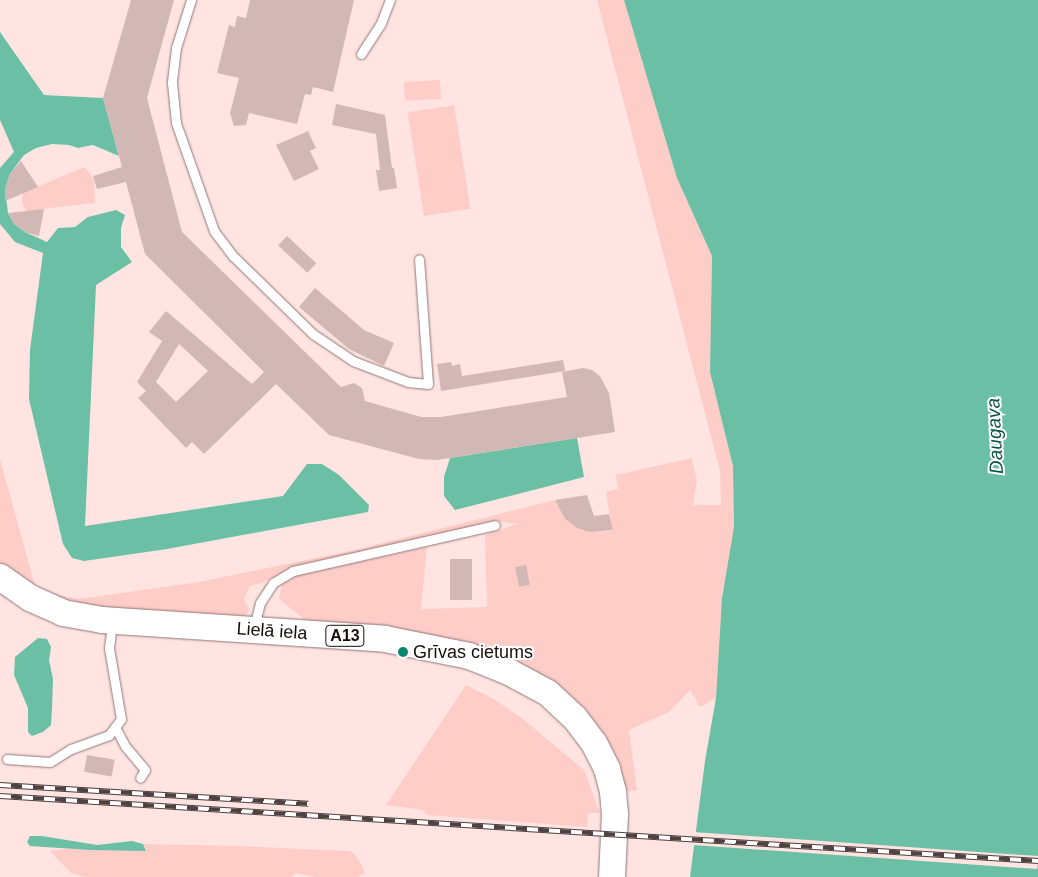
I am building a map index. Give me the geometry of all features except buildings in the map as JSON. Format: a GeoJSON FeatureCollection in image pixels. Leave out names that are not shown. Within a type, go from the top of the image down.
{"type":"FeatureCollection","features":[{"type":"Feature","properties":{"kind":"main road","name":"Lielā iela"},"geometry":{"type":"LineString","coordinates":[[0,577],[30,598],[63,613],[113,621],[385,639],[469,656],[509,672],[548,693],[575,718],[594,743],[606,768],[613,792],[615,814],[612,877]]}},
{"type":"Feature","properties":{"kind":"lane"},"geometry":{"type":"LineString","coordinates":[[191,0],[175,56],[172,83],[176,123],[214,231],[234,256],[313,334],[353,362],[408,382],[428,384],[419,259]]}},
{"type":"Feature","properties":{"kind":"lane"},"geometry":{"type":"LineString","coordinates":[[361,54],[381,23],[390,0]]}},
{"type":"Feature","properties":{"kind":"lane"},"geometry":{"type":"LineString","coordinates":[[253,630],[260,603],[273,583],[293,571],[495,525]]}},
{"type":"Feature","properties":{"kind":"lane"},"geometry":{"type":"LineString","coordinates":[[7,759],[50,762],[70,749],[109,735],[121,719],[109,648],[113,621]]}},
{"type":"Feature","properties":{"kind":"lane"},"geometry":{"type":"LineString","coordinates":[[115,727],[125,746],[145,770],[140,778]]}},
{"type":"Feature","properties":{"kind":"shaded area"},"geometry":{"type":"Polygon","coordinates":[[[597,0],[624,0],[677,178],[712,256],[710,371],[733,466],[734,527],[722,598],[716,698],[700,707],[690,690],[669,712],[629,730],[637,790],[624,792],[589,719],[438,637],[305,620],[279,599],[282,584],[297,575],[427,547],[421,609],[487,607],[485,535],[517,524],[496,521],[289,569],[262,583],[250,586],[244,599],[249,610],[242,619],[102,612],[52,598],[24,584],[0,563],[0,459],[35,586],[58,595],[79,599],[199,582],[355,550],[555,500],[565,519],[577,528],[589,532],[612,531],[606,492],[618,489],[616,475],[692,458],[697,481],[693,505],[721,505],[720,471],[597,0]]]}},
{"type":"Feature","properties":{"kind":"shaded area"},"geometry":{"type":"Polygon","coordinates":[[[440,80],[441,99],[405,101],[404,82],[440,80]]]}},
{"type":"Feature","properties":{"kind":"shaded area"},"geometry":{"type":"Polygon","coordinates":[[[454,105],[470,209],[424,216],[408,112],[454,105]]]}},
{"type":"Feature","properties":{"kind":"shaded area"},"geometry":{"type":"Polygon","coordinates":[[[85,167],[94,180],[95,203],[40,209],[38,220],[26,211],[22,203],[23,188],[34,188],[85,167]]]}},
{"type":"Feature","properties":{"kind":"shaded area"},"geometry":{"type":"Polygon","coordinates":[[[466,685],[494,699],[524,720],[584,770],[600,813],[588,813],[587,827],[427,815],[423,810],[386,805],[466,685]]]}},
{"type":"Feature","properties":{"kind":"shaded area"},"geometry":{"type":"Polygon","coordinates":[[[143,844],[350,851],[358,858],[365,873],[357,877],[316,877],[295,873],[292,877],[86,877],[71,873],[50,851],[67,849],[146,850],[143,844]]]}},
{"type":"Feature","properties":{"kind":"water","name":"Daugava"},"geometry":{"type":"Polygon","coordinates":[[[624,0],[1038,0],[1038,877],[690,877],[705,761],[716,698],[722,598],[734,527],[733,466],[710,372],[712,256],[677,178],[624,0]]]}},
{"type":"Feature","properties":{"kind":"water"},"geometry":{"type":"Polygon","coordinates":[[[0,32],[44,95],[103,98],[119,156],[93,145],[78,148],[69,145],[52,144],[36,148],[24,155],[10,174],[5,189],[8,213],[14,224],[25,232],[47,242],[58,228],[75,227],[88,217],[116,210],[125,215],[121,228],[121,247],[132,262],[96,285],[85,526],[283,496],[307,464],[322,464],[339,475],[369,505],[368,512],[167,549],[84,561],[72,558],[63,544],[29,399],[30,350],[43,253],[15,242],[0,224],[0,168],[14,152],[0,120],[0,32]]]}},
{"type":"Feature","properties":{"kind":"water"},"geometry":{"type":"Polygon","coordinates":[[[577,438],[584,477],[455,510],[444,496],[444,477],[450,458],[577,438]]]}},
{"type":"Feature","properties":{"kind":"water"},"geometry":{"type":"Polygon","coordinates":[[[38,638],[47,639],[51,647],[49,660],[53,679],[51,725],[43,732],[32,736],[28,732],[28,708],[14,675],[15,657],[38,638]]]}},
{"type":"Feature","properties":{"kind":"water"},"geometry":{"type":"Polygon","coordinates":[[[30,836],[42,836],[97,845],[132,841],[143,844],[146,851],[30,846],[27,842],[30,836]]]}},
{"type":"Feature","properties":{"kind":"pier"},"geometry":{"type":"Polygon","coordinates":[[[693,832],[1038,856],[1037,869],[692,845],[693,832]]]}},
{"type":"Feature","properties":{"kind":"railway"},"geometry":{"type":"LineString","coordinates":[[0,785],[308,804]]}},
{"type":"Feature","properties":{"kind":"railway"},"geometry":{"type":"LineString","coordinates":[[0,796],[1038,861]]}},
{"type":"Feature","properties":{"kind":"place","name":"Grīvas cietums"},"geometry":{"type":"Point","coordinates":[403,652]}}]}
